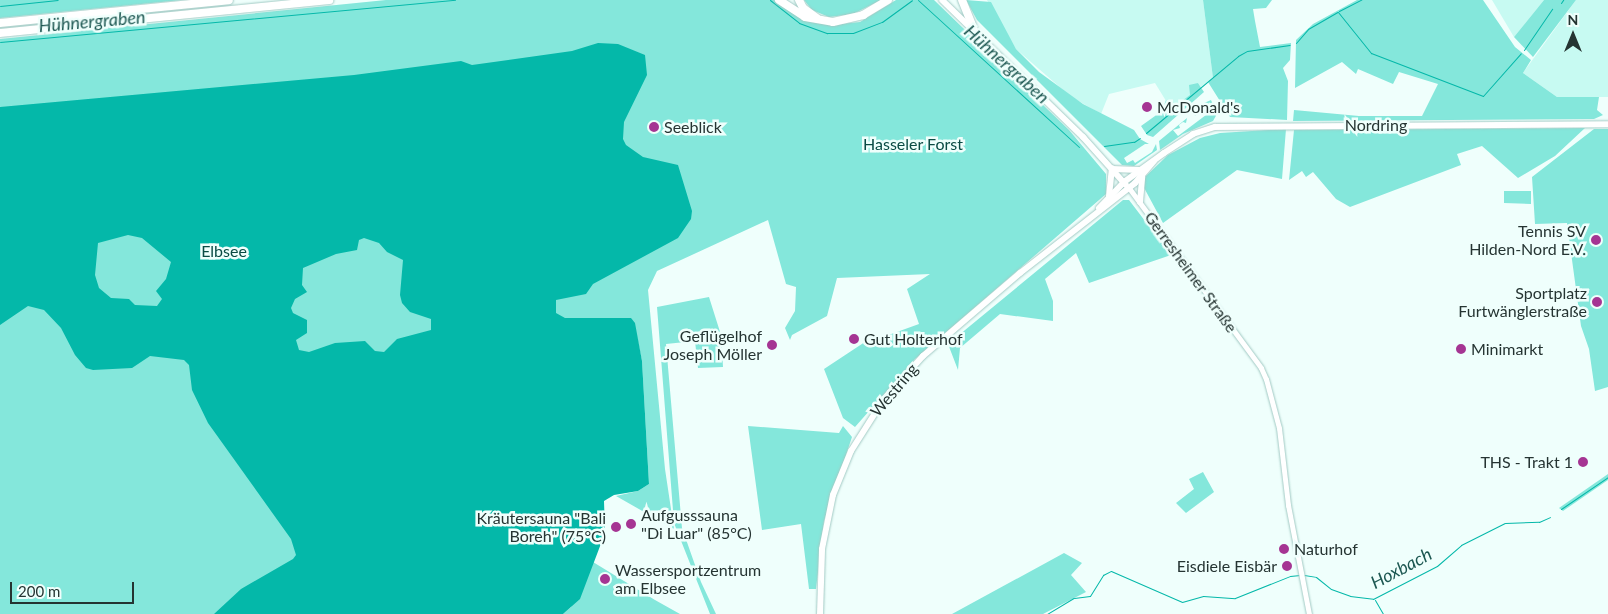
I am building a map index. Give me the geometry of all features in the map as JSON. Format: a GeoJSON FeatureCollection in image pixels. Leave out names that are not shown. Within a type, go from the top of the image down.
{"type":"FeatureCollection","features":[{"type":"Feature","properties":{"kind":"highway"},"geometry":{"type":"LineString","coordinates":[[0,23],[229,0]]}},
{"type":"Feature","properties":{"kind":"highway"},"geometry":{"type":"LineString","coordinates":[[0,33],[329,0]]}},
{"type":"Feature","properties":{"kind":"highway"},"geometry":{"type":"LineString","coordinates":[[779,0],[805,17],[826,21],[863,16],[888,0]]}},
{"type":"Feature","properties":{"kind":"highway"},"geometry":{"type":"LineString","coordinates":[[799,0],[808,12],[826,21]]}},
{"type":"Feature","properties":{"kind":"highway"},"geometry":{"type":"LineString","coordinates":[[962,0],[975,32]]}},
{"type":"Feature","properties":{"kind":"main road","name":"Gerresheimer Straße"},"geometry":{"type":"LineString","coordinates":[[942,0],[1112,168],[1129,188]]}},
{"type":"Feature","properties":{"kind":"main road","name":"Nordring"},"geometry":{"type":"LineString","coordinates":[[1124,182],[1193,134],[1225,126],[1605,124]]}},
{"type":"Feature","properties":{"kind":"main road","name":"Nordring"},"geometry":{"type":"LineString","coordinates":[[1129,188],[1142,177],[1154,161]]}},
{"type":"Feature","properties":{"kind":"main road"},"geometry":{"type":"LineString","coordinates":[[1109,196],[1112,168],[1140,170]]}},
{"type":"Feature","properties":{"kind":"main road"},"geometry":{"type":"LineString","coordinates":[[1140,202],[1142,177]]}},
{"type":"Feature","properties":{"kind":"main road","name":"Westring"},"geometry":{"type":"LineString","coordinates":[[1098,210],[1124,182]]}},
{"type":"Feature","properties":{"kind":"main road","name":"Westring"},"geometry":{"type":"LineString","coordinates":[[820,614],[820,572],[829,511],[843,468],[871,417],[923,356],[1098,210],[1129,188]]}},
{"type":"Feature","properties":{"kind":"street","name":"Gerresheimer Straße"},"geometry":{"type":"LineString","coordinates":[[1129,188],[1261,368],[1279,428],[1288,505],[1309,614]]}},
{"type":"Feature","properties":{"kind":"shaded area"},"geometry":{"type":"Polygon","coordinates":[[[987,0],[1203,0],[1213,78],[1201,87],[1198,83],[1191,95],[1171,109],[1155,83],[1109,94],[1101,114],[1070,96],[1016,49],[987,0]]]}},
{"type":"Feature","properties":{"kind":"shaded area"},"geometry":{"type":"Polygon","coordinates":[[[1492,0],[1544,0],[1514,37],[1492,0]]]}},
{"type":"Feature","properties":{"kind":"shaded area"},"geometry":{"type":"Polygon","coordinates":[[[1576,0],[1608,0],[1608,97],[1557,97],[1523,73],[1576,0]]]}},
{"type":"Feature","properties":{"kind":"shaded area","name":"Elbsee"},"geometry":{"type":"Polygon","coordinates":[[[598,43],[618,44],[645,55],[647,75],[624,122],[623,139],[626,145],[643,157],[678,165],[692,211],[691,219],[678,238],[593,284],[586,294],[556,300],[556,313],[565,318],[631,318],[635,323],[642,361],[649,484],[638,491],[614,495],[604,501],[605,533],[580,599],[563,614],[214,614],[241,589],[293,559],[296,555],[291,539],[208,423],[192,390],[189,365],[184,360],[150,356],[132,368],[93,370],[86,368],[75,355],[61,328],[44,310],[28,306],[0,325],[0,107],[354,75],[461,61],[472,65],[572,51],[598,43]],[[128,235],[98,243],[95,275],[99,288],[111,298],[129,299],[135,305],[157,306],[162,299],[156,291],[166,279],[171,262],[142,238],[128,235]],[[364,238],[359,240],[357,250],[336,254],[303,268],[302,285],[307,292],[295,299],[291,308],[293,313],[307,320],[307,333],[296,340],[299,350],[309,352],[335,343],[365,341],[375,351],[384,352],[397,339],[431,330],[431,319],[410,312],[402,303],[400,295],[403,260],[387,252],[379,243],[364,238]]]}},
{"type":"Feature","properties":{"kind":"green space"},"geometry":{"type":"Polygon","coordinates":[[[0,0],[182,0],[0,18],[0,0]]]}},
{"type":"Feature","properties":{"kind":"green space","name":"Elbsee"},"geometry":{"type":"Polygon","coordinates":[[[386,0],[775,0],[803,18],[830,25],[860,22],[896,0],[934,0],[1069,130],[1106,174],[1106,194],[915,359],[855,427],[843,418],[824,369],[874,336],[883,337],[919,324],[907,289],[930,274],[837,278],[827,316],[792,335],[790,340],[785,328],[795,311],[796,287],[786,284],[768,220],[657,271],[648,290],[665,469],[674,529],[616,496],[638,491],[649,484],[642,361],[634,323],[366,614],[0,614],[0,39],[386,0]]]}},
{"type":"Feature","properties":{"kind":"green space"},"geometry":{"type":"Polygon","coordinates":[[[804,0],[881,0],[853,14],[829,17],[812,10],[804,0]]]}},
{"type":"Feature","properties":{"kind":"green space"},"geometry":{"type":"Polygon","coordinates":[[[966,0],[991,2],[1016,49],[1039,72],[1083,104],[1134,130],[1140,139],[1149,144],[1145,144],[1124,158],[1127,163],[1133,160],[1135,163],[1152,152],[1156,144],[1157,150],[1134,166],[1122,165],[977,20],[966,0]]]}},
{"type":"Feature","properties":{"kind":"green space"},"geometry":{"type":"Polygon","coordinates":[[[1203,0],[1272,0],[1266,8],[1253,9],[1260,47],[1291,43],[1290,60],[1283,68],[1288,81],[1287,120],[1230,117],[1208,82],[1213,78],[1203,0]]]}},
{"type":"Feature","properties":{"kind":"green space"},"geometry":{"type":"Polygon","coordinates":[[[1357,0],[1483,0],[1515,47],[1531,60],[1523,73],[1557,97],[1599,97],[1597,110],[1603,115],[1594,119],[1293,121],[1294,110],[1359,116],[1422,116],[1438,84],[1399,72],[1393,84],[1358,69],[1356,74],[1342,62],[1295,88],[1296,40],[1313,24],[1357,0]]]}},
{"type":"Feature","properties":{"kind":"green space"},"geometry":{"type":"Polygon","coordinates":[[[1544,0],[1576,0],[1533,57],[1514,37],[1544,0]]]}},
{"type":"Feature","properties":{"kind":"green space"},"geometry":{"type":"Polygon","coordinates":[[[1198,83],[1204,92],[1153,137],[1147,135],[1141,126],[1162,111],[1166,100],[1171,109],[1190,95],[1189,85],[1198,83]]]}},
{"type":"Feature","properties":{"kind":"green space"},"geometry":{"type":"Polygon","coordinates":[[[1211,100],[1217,114],[1213,121],[1183,134],[1160,150],[1159,141],[1187,118],[1186,123],[1183,122],[1179,125],[1180,128],[1173,130],[1178,136],[1214,109],[1209,102],[1208,106],[1205,104],[1194,113],[1196,116],[1193,114],[1202,104],[1211,100]]]}},
{"type":"Feature","properties":{"kind":"green space"},"geometry":{"type":"Polygon","coordinates":[[[1585,128],[1555,156],[1518,178],[1482,146],[1457,154],[1461,165],[1350,207],[1336,199],[1313,172],[1306,177],[1302,171],[1289,180],[1294,130],[1585,128]]]}},
{"type":"Feature","properties":{"kind":"green space"},"geometry":{"type":"Polygon","coordinates":[[[1286,129],[1282,179],[1237,170],[1163,223],[1142,184],[1146,176],[1168,155],[1200,138],[1220,133],[1286,129]]]}},
{"type":"Feature","properties":{"kind":"green space"},"geometry":{"type":"Polygon","coordinates":[[[1594,129],[1608,129],[1608,387],[1595,391],[1589,349],[1581,326],[1567,223],[1535,224],[1532,177],[1594,129]]]}},
{"type":"Feature","properties":{"kind":"green space"},"geometry":{"type":"Polygon","coordinates":[[[1504,191],[1531,191],[1531,204],[1504,203],[1504,191]]]}},
{"type":"Feature","properties":{"kind":"green space"},"geometry":{"type":"Polygon","coordinates":[[[1123,200],[1129,200],[1171,255],[1089,283],[1076,253],[1045,279],[1053,301],[1053,321],[1000,314],[960,348],[958,370],[948,344],[1123,200]]]}},
{"type":"Feature","properties":{"kind":"green space"},"geometry":{"type":"Polygon","coordinates":[[[709,297],[721,335],[723,367],[698,368],[695,341],[666,344],[682,528],[701,582],[716,614],[710,614],[674,523],[657,307],[709,297]]]}},
{"type":"Feature","properties":{"kind":"green space"},"geometry":{"type":"Polygon","coordinates":[[[748,426],[839,433],[843,426],[852,437],[824,521],[816,589],[809,589],[801,524],[762,530],[748,426]]]}},
{"type":"Feature","properties":{"kind":"green space"},"geometry":{"type":"Polygon","coordinates":[[[1203,472],[1214,492],[1186,513],[1176,503],[1194,489],[1189,479],[1203,472]]]}},
{"type":"Feature","properties":{"kind":"green space"},"geometry":{"type":"Polygon","coordinates":[[[1608,474],[1608,480],[1563,511],[1559,508],[1608,474]]]}},
{"type":"Feature","properties":{"kind":"green space"},"geometry":{"type":"Polygon","coordinates":[[[1064,553],[1082,563],[1071,575],[1086,592],[1043,614],[952,614],[1064,553]]]}},
{"type":"Feature","properties":{"kind":"green space","name":"Wassersportzentrum am Elbsee"},"geometry":{"type":"Polygon","coordinates":[[[593,562],[680,614],[563,614],[571,607],[593,562]]]}},
{"type":"Feature","properties":{"kind":"waterway"},"geometry":{"type":"LineString","coordinates":[[0,6],[58,0]]}},
{"type":"Feature","properties":{"kind":"waterway","name":"Hühnergraben"},"geometry":{"type":"LineString","coordinates":[[0,42],[455,0]]}},
{"type":"Feature","properties":{"kind":"waterway","name":"Hühnergraben"},"geometry":{"type":"LineString","coordinates":[[770,0],[799,23],[827,33],[853,33],[882,22],[912,0]]}},
{"type":"Feature","properties":{"kind":"waterway","name":"Hühnergraben"},"geometry":{"type":"LineString","coordinates":[[918,0],[1079,147]]}},
{"type":"Feature","properties":{"kind":"waterway"},"geometry":{"type":"LineString","coordinates":[[1339,11],[1361,0]]}},
{"type":"Feature","properties":{"kind":"waterway","name":"Hühnergraben"},"geometry":{"type":"LineString","coordinates":[[1524,50],[1552,9]]}},
{"type":"Feature","properties":{"kind":"waterway","name":"Hühnergraben"},"geometry":{"type":"LineString","coordinates":[[1296,43],[1308,29],[1338,12],[1371,53],[1483,96],[1521,53]]}},
{"type":"Feature","properties":{"kind":"waterway","name":"Hühnergraben"},"geometry":{"type":"LineString","coordinates":[[1146,133],[1238,56],[1247,51],[1290,45]]}},
{"type":"Feature","properties":{"kind":"waterway","name":"Hühnergraben"},"geometry":{"type":"LineString","coordinates":[[1104,146],[1134,142],[1140,138]]}},
{"type":"Feature","properties":{"kind":"waterway","name":"Hoxbach"},"geometry":{"type":"LineString","coordinates":[[1561,509],[1608,477]]}},
{"type":"Feature","properties":{"kind":"waterway","name":"Hoxbach"},"geometry":{"type":"LineString","coordinates":[[1304,575],[1316,577],[1331,589],[1350,596],[1373,599],[1437,566],[1461,545],[1505,523],[1539,522],[1550,517]]}},
{"type":"Feature","properties":{"kind":"waterway","name":"Hoxbach"},"geometry":{"type":"LineString","coordinates":[[1047,614],[1074,598],[1090,596],[1103,575],[1111,571],[1182,602],[1203,596],[1235,598],[1290,576],[1300,575]]}},
{"type":"Feature","properties":{"kind":"waterway"},"geometry":{"type":"LineString","coordinates":[[1375,600],[1383,614]]}},
{"type":"Feature","properties":{"kind":"place","name":"McDonald's"},"geometry":{"type":"Point","coordinates":[1147,107]}},
{"type":"Feature","properties":{"kind":"place","name":"Seeblick"},"geometry":{"type":"Point","coordinates":[654,127]}},
{"type":"Feature","properties":{"kind":"place","name":"Tennis SV Hilden-Nord E.V."},"geometry":{"type":"Point","coordinates":[1596,240]}},
{"type":"Feature","properties":{"kind":"place","name":"Sportplatz Furtwänglerstraße"},"geometry":{"type":"Point","coordinates":[1597,302]}},
{"type":"Feature","properties":{"kind":"place","name":"Gut Holterhof"},"geometry":{"type":"Point","coordinates":[854,339]}},
{"type":"Feature","properties":{"kind":"place","name":"Geflügelhof Joseph Möller"},"geometry":{"type":"Point","coordinates":[772,345]}},
{"type":"Feature","properties":{"kind":"place","name":"Minimarkt"},"geometry":{"type":"Point","coordinates":[1461,349]}},
{"type":"Feature","properties":{"kind":"place","name":"THS - Trakt 1"},"geometry":{"type":"Point","coordinates":[1583,462]}},
{"type":"Feature","properties":{"kind":"place","name":"Aufgusssauna \"Di Luar\" (85°C)"},"geometry":{"type":"Point","coordinates":[631,524]}},
{"type":"Feature","properties":{"kind":"place","name":"Kräutersauna \"Bali Boreh\" (75°C)"},"geometry":{"type":"Point","coordinates":[616,527]}},
{"type":"Feature","properties":{"kind":"place","name":"Naturhof"},"geometry":{"type":"Point","coordinates":[1284,549]}},
{"type":"Feature","properties":{"kind":"place","name":"Eisdiele Eisbär"},"geometry":{"type":"Point","coordinates":[1287,566]}},
{"type":"Feature","properties":{"kind":"place","name":"Wassersportzentrum am Elbsee"},"geometry":{"type":"Point","coordinates":[605,579]}},
{"type":"Feature","properties":{"kind":"park label","name":"Hasseler Forst"},"geometry":{"type":"Point","coordinates":[913,144]}}]}
